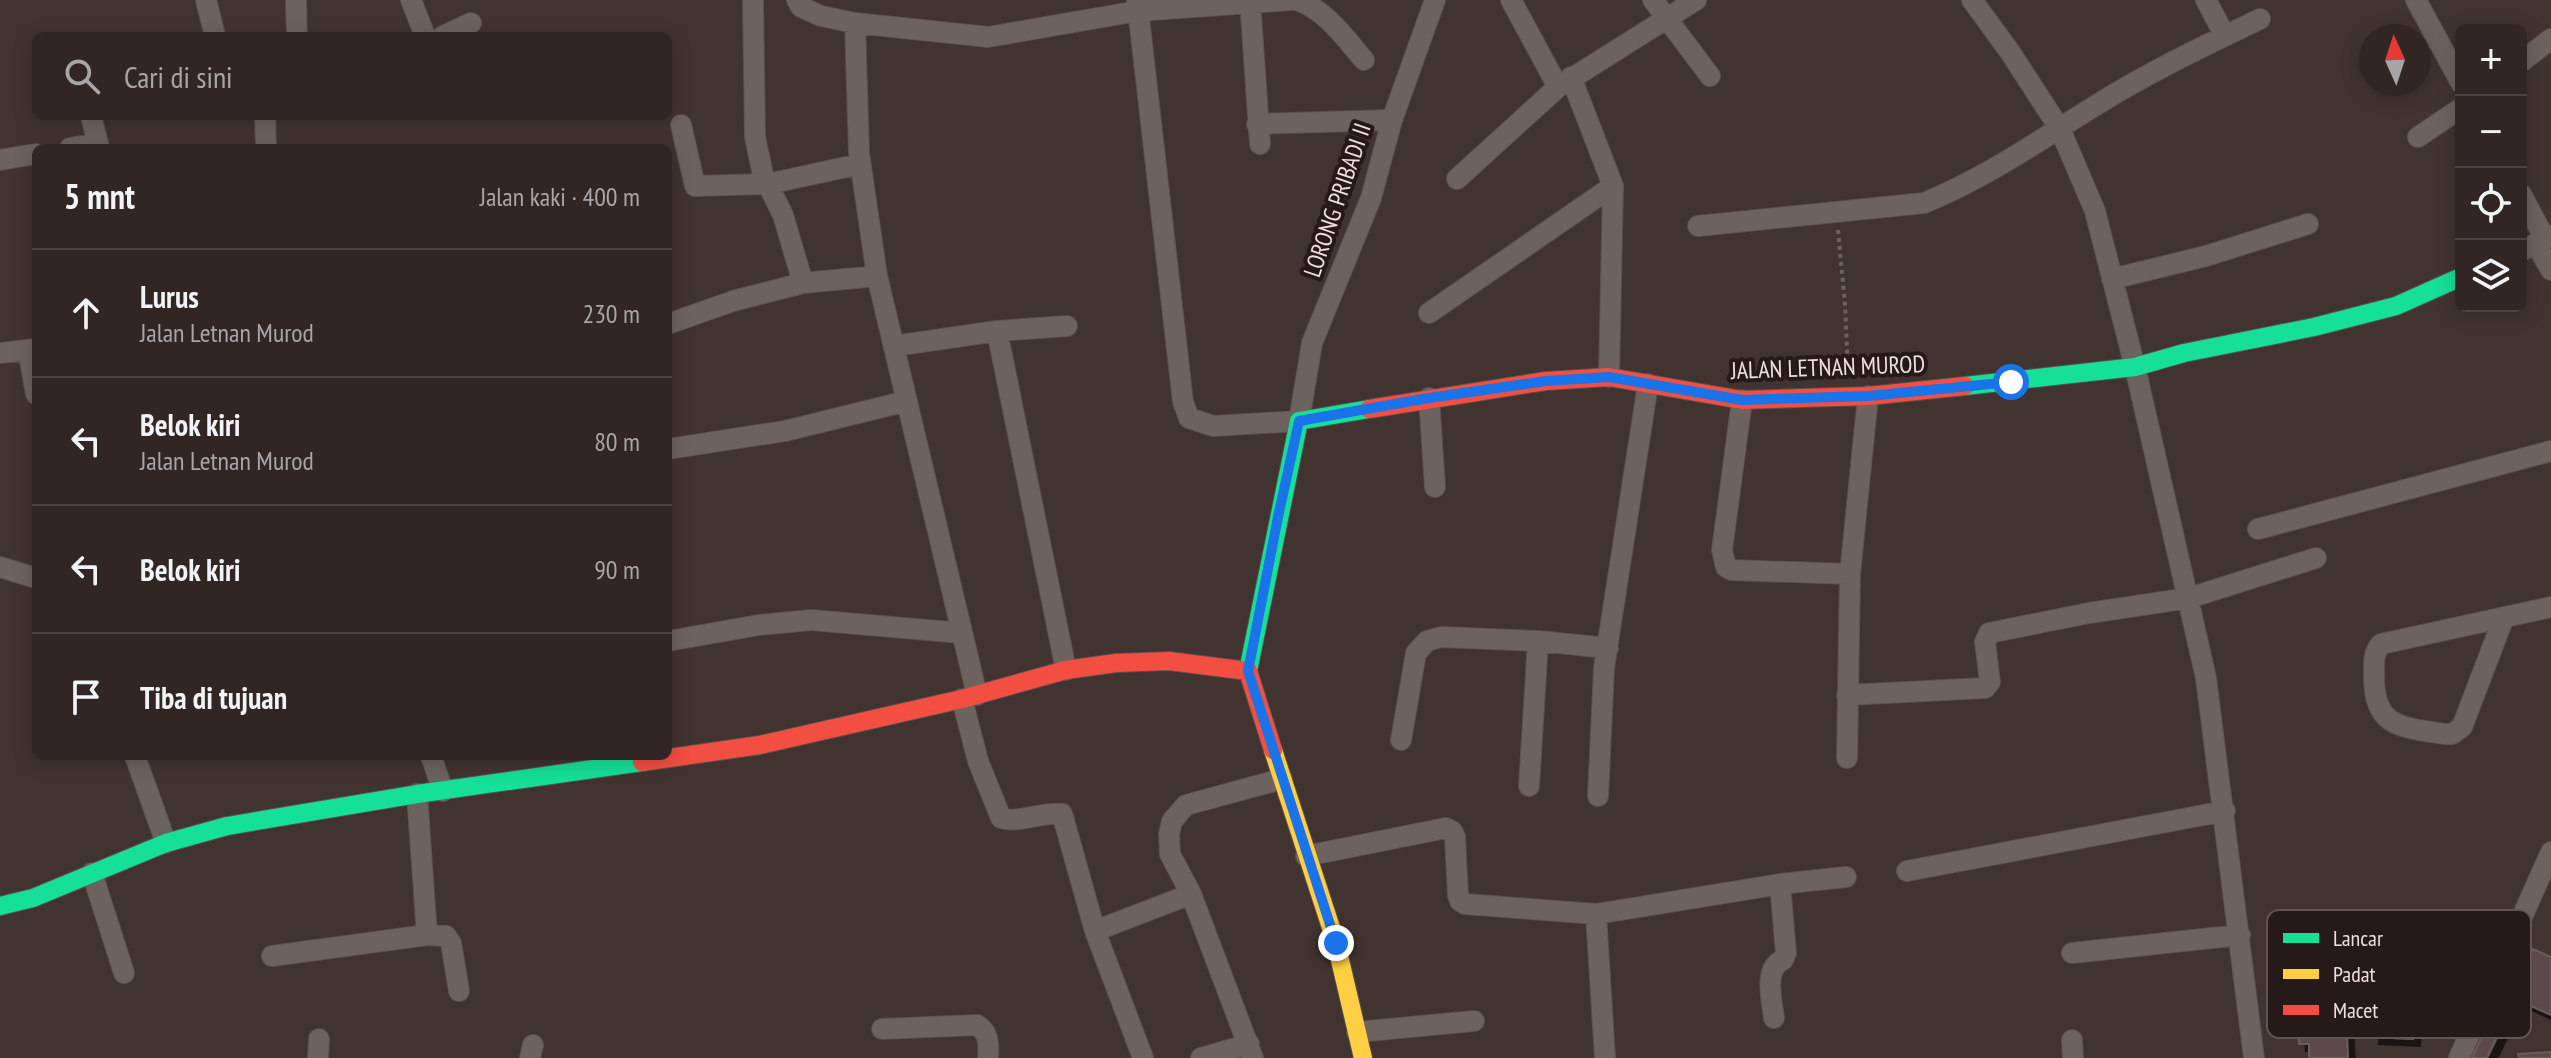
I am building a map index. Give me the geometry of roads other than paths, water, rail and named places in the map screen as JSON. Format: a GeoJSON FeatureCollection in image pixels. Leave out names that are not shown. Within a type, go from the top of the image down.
{"type":"FeatureCollection","features":[{"type":"Feature","properties":{"kind":"street"},"geometry":{"type":"LineString","coordinates":[[206,0],[214,32]]}},
{"type":"Feature","properties":{"kind":"street"},"geometry":{"type":"LineString","coordinates":[[296,0],[297,32]]}},
{"type":"Feature","properties":{"kind":"street"},"geometry":{"type":"LineString","coordinates":[[411,0],[423,32]]}},
{"type":"Feature","properties":{"kind":"street"},"geometry":{"type":"LineString","coordinates":[[753,0],[755,137],[763,175],[783,215],[803,283]]}},
{"type":"Feature","properties":{"kind":"street"},"geometry":{"type":"LineString","coordinates":[[797,0],[801,7],[821,16],[855,23],[988,37],[1138,6],[1295,0],[1309,4],[1326,17],[1364,60]]}},
{"type":"Feature","properties":{"kind":"street","name":"LORONG PRIBADI II"},"geometry":{"type":"LineString","coordinates":[[1299,421],[1312,343],[1371,198],[1392,120],[1435,0]]}},
{"type":"Feature","properties":{"kind":"street"},"geometry":{"type":"LineString","coordinates":[[1511,0],[1564,82],[1613,186],[1609,377]]}},
{"type":"Feature","properties":{"kind":"street"},"geometry":{"type":"LineString","coordinates":[[1653,0],[1710,76]]}},
{"type":"Feature","properties":{"kind":"street"},"geometry":{"type":"LineString","coordinates":[[1457,179],[1564,82],[1696,0]]}},
{"type":"Feature","properties":{"kind":"street"},"geometry":{"type":"LineString","coordinates":[[1972,0],[2060,129],[2095,211],[2135,367],[2206,678],[2254,1058]]}},
{"type":"Feature","properties":{"kind":"street"},"geometry":{"type":"LineString","coordinates":[[2206,0],[2225,36]]}},
{"type":"Feature","properties":{"kind":"street"},"geometry":{"type":"LineString","coordinates":[[2416,0],[2455,72]]}},
{"type":"Feature","properties":{"kind":"street"},"geometry":{"type":"LineString","coordinates":[[1250,1],[1258,134],[1392,120]]}},
{"type":"Feature","properties":{"kind":"street"},"geometry":{"type":"LineString","coordinates":[[1138,6],[1179,375],[1189,418],[1213,426],[1299,421],[1248,671],[1336,943],[1363,1058]]}},
{"type":"Feature","properties":{"kind":"street"},"geometry":{"type":"LineString","coordinates":[[1698,226],[1924,203],[1950,193],[2099,103],[2260,19]]}},
{"type":"Feature","properties":{"kind":"street"},"geometry":{"type":"LineString","coordinates":[[452,32],[471,23]]}},
{"type":"Feature","properties":{"kind":"street"},"geometry":{"type":"LineString","coordinates":[[855,23],[860,164],[877,276],[962,633],[978,761],[1001,818],[1010,820],[1062,814],[1095,931],[1143,1058]]}},
{"type":"Feature","properties":{"kind":"street"},"geometry":{"type":"LineString","coordinates":[[2527,57],[2551,39]]}},
{"type":"Feature","properties":{"kind":"street"},"geometry":{"type":"LineString","coordinates":[[2418,137],[2455,112]]}},
{"type":"Feature","properties":{"kind":"street"},"geometry":{"type":"LineString","coordinates":[[92,120],[98,144]]}},
{"type":"Feature","properties":{"kind":"street"},"geometry":{"type":"LineString","coordinates":[[265,120],[266,144]]}},
{"type":"Feature","properties":{"kind":"street"},"geometry":{"type":"LineString","coordinates":[[681,125],[695,186],[768,184],[860,164]]}},
{"type":"Feature","properties":{"kind":"street"},"geometry":{"type":"LineString","coordinates":[[0,160],[32,155]]}},
{"type":"Feature","properties":{"kind":"street"},"geometry":{"type":"LineString","coordinates":[[1429,313],[1613,186]]}},
{"type":"Feature","properties":{"kind":"street"},"geometry":{"type":"LineString","coordinates":[[2527,211],[2551,270]]}},
{"type":"Feature","properties":{"kind":"street"},"geometry":{"type":"LineString","coordinates":[[2112,279],[2206,256],[2308,224]]}},
{"type":"Feature","properties":{"kind":"street"},"geometry":{"type":"LineString","coordinates":[[672,323],[733,301],[803,283],[877,276]]}},
{"type":"Feature","properties":{"kind":"street","name":"JALAN LETNAN MUROD"},"geometry":{"type":"LineString","coordinates":[[1299,421],[1546,381],[1609,377],[1742,400],[1859,396],[2135,367],[2184,353],[2314,327],[2396,306],[2455,280]]}},
{"type":"Feature","properties":{"kind":"street"},"geometry":{"type":"LineString","coordinates":[[894,346],[997,331],[1067,326]]}},
{"type":"Feature","properties":{"kind":"street"},"geometry":{"type":"LineString","coordinates":[[997,331],[1066,670]]}},
{"type":"Feature","properties":{"kind":"street"},"geometry":{"type":"LineString","coordinates":[[0,353],[32,349]]}},
{"type":"Feature","properties":{"kind":"street"},"geometry":{"type":"LineString","coordinates":[[1598,796],[1604,668],[1648,384]]}},
{"type":"Feature","properties":{"kind":"street"},"geometry":{"type":"LineString","coordinates":[[1847,758],[1850,574],[1859,396]]}},
{"type":"Feature","properties":{"kind":"street"},"geometry":{"type":"LineString","coordinates":[[1429,398],[1435,487]]}},
{"type":"Feature","properties":{"kind":"street"},"geometry":{"type":"LineString","coordinates":[[1742,400],[1722,550],[1726,567],[1731,570],[1850,574]]}},
{"type":"Feature","properties":{"kind":"street"},"geometry":{"type":"LineString","coordinates":[[672,448],[785,431],[907,401]]}},
{"type":"Feature","properties":{"kind":"street"},"geometry":{"type":"LineString","coordinates":[[2258,529],[2551,451]]}},
{"type":"Feature","properties":{"kind":"street"},"geometry":{"type":"LineString","coordinates":[[1847,695],[1985,688],[1990,682],[1985,642],[1989,633],[2089,613],[2189,598],[2316,558]]}},
{"type":"Feature","properties":{"kind":"street"},"geometry":{"type":"LineString","coordinates":[[0,567],[32,577]]}},
{"type":"Feature","properties":{"kind":"street"},"geometry":{"type":"LineString","coordinates":[[2504,617],[2462,727],[2452,734],[2445,734],[2390,722],[2383,716],[2374,693],[2374,660],[2381,644],[2504,617],[2551,607]]}},
{"type":"Feature","properties":{"kind":"street"},"geometry":{"type":"LineString","coordinates":[[672,640],[759,625],[811,620],[962,633]]}},
{"type":"Feature","properties":{"kind":"street"},"geometry":{"type":"LineString","coordinates":[[1401,740],[1416,653],[1420,646],[1441,637],[1608,648]]}},
{"type":"Feature","properties":{"kind":"street"},"geometry":{"type":"LineString","coordinates":[[1529,786],[1538,641]]}},
{"type":"Feature","properties":{"kind":"street"},"geometry":{"type":"LineString","coordinates":[[672,758],[760,745],[970,697],[1066,670],[1116,663],[1169,661],[1248,671]]}},
{"type":"Feature","properties":{"kind":"street"},"geometry":{"type":"LineString","coordinates":[[136,760],[166,843]]}},
{"type":"Feature","properties":{"kind":"street"},"geometry":{"type":"LineString","coordinates":[[432,760],[443,791]]}},
{"type":"Feature","properties":{"kind":"street"},"geometry":{"type":"LineString","coordinates":[[0,906],[33,898],[166,843],[227,826],[417,794],[657,760]]}},
{"type":"Feature","properties":{"kind":"street"},"geometry":{"type":"LineString","coordinates":[[1201,1058],[1251,1051],[1191,894],[1170,854],[1172,821],[1186,805],[1282,779]]}},
{"type":"Feature","properties":{"kind":"street"},"geometry":{"type":"LineString","coordinates":[[417,794],[427,935]]}},
{"type":"Feature","properties":{"kind":"street"},"geometry":{"type":"LineString","coordinates":[[1907,871],[2225,811]]}},
{"type":"Feature","properties":{"kind":"street"},"geometry":{"type":"LineString","coordinates":[[1306,856],[1446,828],[1455,837],[1458,895],[1465,904],[1596,914],[1780,884],[1846,877]]}},
{"type":"Feature","properties":{"kind":"street"},"geometry":{"type":"LineString","coordinates":[[2525,910],[2551,852]]}},
{"type":"Feature","properties":{"kind":"street"},"geometry":{"type":"LineString","coordinates":[[92,873],[124,973]]}},
{"type":"Feature","properties":{"kind":"street"},"geometry":{"type":"LineString","coordinates":[[1774,1018],[1771,972],[1786,953],[1780,884]]}},
{"type":"Feature","properties":{"kind":"street"},"geometry":{"type":"LineString","coordinates":[[1095,931],[1191,894]]}},
{"type":"Feature","properties":{"kind":"street"},"geometry":{"type":"LineString","coordinates":[[1596,914],[1605,1058]]}},
{"type":"Feature","properties":{"kind":"street"},"geometry":{"type":"LineString","coordinates":[[272,956],[427,935],[449,938],[459,991]]}},
{"type":"Feature","properties":{"kind":"street"},"geometry":{"type":"LineString","coordinates":[[2072,953],[2240,935]]}},
{"type":"Feature","properties":{"kind":"street"},"geometry":{"type":"LineString","coordinates":[[1357,1032],[1474,1021]]}},
{"type":"Feature","properties":{"kind":"street"},"geometry":{"type":"LineString","coordinates":[[882,1029],[977,1025],[987,1035],[988,1058]]}},
{"type":"Feature","properties":{"kind":"street"},"geometry":{"type":"LineString","coordinates":[[2459,1058],[2468,1038]]}}]}
